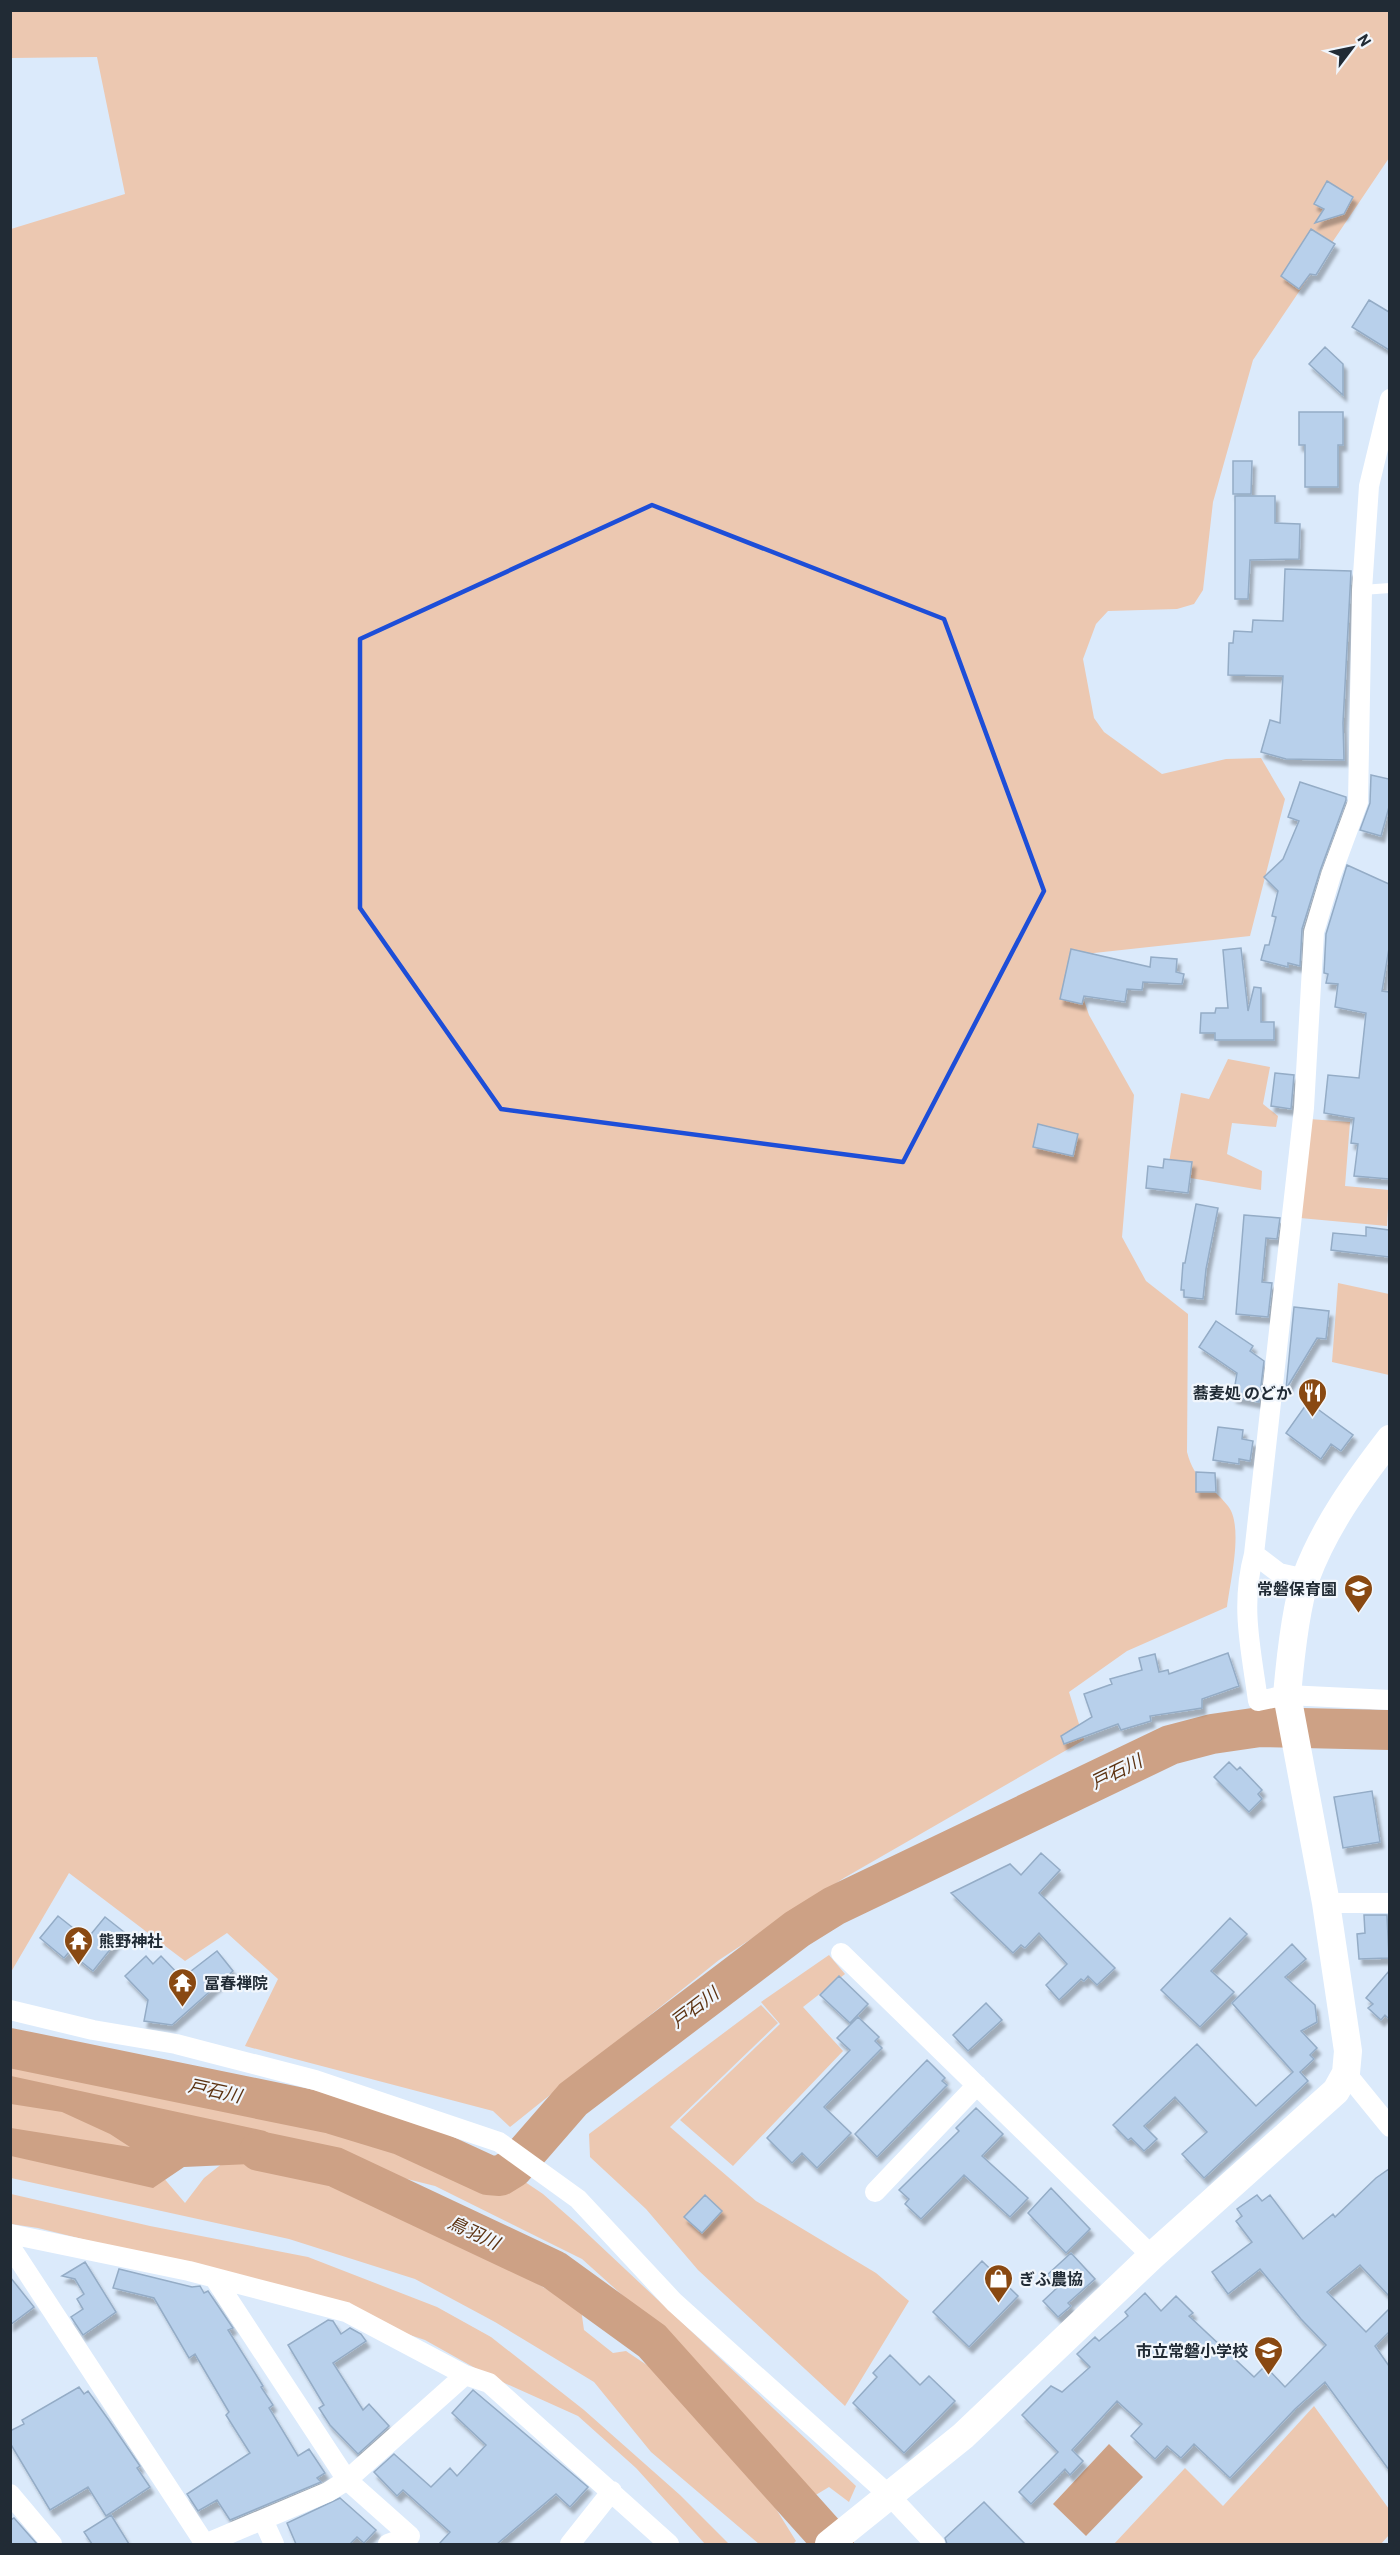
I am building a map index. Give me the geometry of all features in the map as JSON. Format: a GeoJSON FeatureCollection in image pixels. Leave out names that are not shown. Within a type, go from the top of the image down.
{"type":"FeatureCollection","features":[{"type":"Feature","properties":{"kind":"street"},"geometry":{"type":"LineString","coordinates":[[1388,406],[1369,486],[1362,590],[1358,802],[1331,875],[1314,932],[1304,1108],[1254,1554],[1246,1582],[1245,1608],[1258,1701],[1389,1700]]}},
{"type":"Feature","properties":{"kind":"street"},"geometry":{"type":"LineString","coordinates":[[829,2544],[963,2436],[1152,2256],[1336,2091],[1346,2073],[1348,2051],[1326,1903],[1288,1701],[1289,1664],[1306,1579],[1342,1504],[1389,1439]]}},
{"type":"Feature","properties":{"kind":"street"},"geometry":{"type":"LineString","coordinates":[[1254,1554],[1279,1573],[1306,1579]]}},
{"type":"Feature","properties":{"kind":"street"},"geometry":{"type":"LineString","coordinates":[[1326,1903],[1389,1903]]}},
{"type":"Feature","properties":{"kind":"street"},"geometry":{"type":"LineString","coordinates":[[842,1953],[1152,2256]]}},
{"type":"Feature","properties":{"kind":"street"},"geometry":{"type":"LineString","coordinates":[[10,2010],[93,2030],[176,2044],[315,2080],[424,2115],[508,2147],[578,2199],[674,2302],[884,2501],[934,2544]]}},
{"type":"Feature","properties":{"kind":"street"},"geometry":{"type":"LineString","coordinates":[[1346,2073],[1389,2127]]}},
{"type":"Feature","properties":{"kind":"street"},"geometry":{"type":"LineString","coordinates":[[875,2192],[977,2085]]}},
{"type":"Feature","properties":{"kind":"street"},"geometry":{"type":"LineString","coordinates":[[10,2234],[189,2271],[346,2312],[465,2374],[489,2383],[669,2544]]}},
{"type":"Feature","properties":{"kind":"street"},"geometry":{"type":"LineString","coordinates":[[10,2246],[205,2544],[328,2492],[347,2480],[465,2374]]}},
{"type":"Feature","properties":{"kind":"street"},"geometry":{"type":"LineString","coordinates":[[215,2279],[347,2480],[410,2536],[388,2544]]}},
{"type":"Feature","properties":{"kind":"street"},"geometry":{"type":"LineString","coordinates":[[570,2544],[612,2491]]}},
{"type":"Feature","properties":{"kind":"street"},"geometry":{"type":"LineString","coordinates":[[10,2494],[52,2544]]}},
{"type":"Feature","properties":{"kind":"street"},"geometry":{"type":"LineString","coordinates":[[263,2520],[274,2544]]}},
{"type":"Feature","properties":{"kind":"lane"},"geometry":{"type":"LineString","coordinates":[[1362,590],[1389,588]]}},
{"type":"Feature","properties":{"kind":"highlighted area"},"geometry":{"type":"Polygon","coordinates":[[[652,505],[944,619],[1044,891],[903,1162],[501,1109],[360,908],[360,639],[652,505]]]}},
{"type":"Feature","properties":{"kind":"shaded area"},"geometry":{"type":"Polygon","coordinates":[[[11,11],[1389,11],[1389,158],[1253,360],[1213,502],[1203,590],[1194,604],[1177,609],[1108,611],[1096,624],[1083,659],[1094,718],[1104,732],[1162,774],[1226,759],[1261,758],[1285,799],[1250,936],[1094,953],[1079,963],[1077,980],[1089,1015],[1134,1095],[1122,1237],[1146,1281],[1188,1314],[1187,1452],[1199,1477],[1221,1498],[1233,1515],[1236,1540],[1227,1607],[1127,1651],[1069,1692],[1084,1740],[844,1878],[719,1960],[510,2127],[493,2111],[245,2046],[278,1979],[227,1933],[185,1961],[69,1873],[11,1972],[11,229],[125,194],[97,57],[11,58],[11,11]]]}},
{"type":"Feature","properties":{"kind":"shaded area"},"geometry":{"type":"Polygon","coordinates":[[[1228,1059],[1270,1067],[1263,1104],[1278,1116],[1276,1127],[1232,1123],[1227,1154],[1262,1171],[1261,1190],[1167,1174],[1181,1093],[1209,1099],[1228,1059]]]}},
{"type":"Feature","properties":{"kind":"shaded area"},"geometry":{"type":"Polygon","coordinates":[[[1309,1119],[1350,1122],[1345,1186],[1389,1190],[1387,1226],[1300,1218],[1309,1119]]]}},
{"type":"Feature","properties":{"kind":"shaded area"},"geometry":{"type":"Polygon","coordinates":[[[1338,1283],[1389,1294],[1389,1375],[1332,1362],[1338,1283]]]}},
{"type":"Feature","properties":{"kind":"shaded area"},"geometry":{"type":"Polygon","coordinates":[[[829,1955],[845,1974],[803,2007],[843,2051],[733,2166],[680,2120],[780,2024],[761,2002],[829,1955]]]}},
{"type":"Feature","properties":{"kind":"shaded area"},"geometry":{"type":"Polygon","coordinates":[[[761,2005],[778,2023],[670,2127],[756,2201],[876,2273],[909,2301],[845,2406],[698,2270],[646,2209],[590,2157],[589,2134],[761,2005]]]}},
{"type":"Feature","properties":{"kind":"shaded area"},"geometry":{"type":"Polygon","coordinates":[[[11,2029],[295,2095],[417,2132],[491,2159],[543,2194],[576,2223],[856,2486],[849,2502],[829,2487],[809,2499],[789,2481],[766,2477],[698,2363],[582,2259],[435,2186],[11,2080],[11,2029]]]}},
{"type":"Feature","properties":{"kind":"shaded area"},"geometry":{"type":"Polygon","coordinates":[[[11,2076],[265,2131],[317,2161],[184,2167],[153,2188],[11,2156],[11,2128],[130,2147],[110,2134],[62,2112],[11,2104],[11,2076]]]}},
{"type":"Feature","properties":{"kind":"shaded area"},"geometry":{"type":"Polygon","coordinates":[[[10,2103],[79,2108],[122,2129],[185,2203],[204,2178],[233,2155],[300,2172],[353,2189],[496,2260],[581,2309],[584,2330],[613,2353],[626,2351],[715,2411],[796,2541],[793,2544],[759,2544],[651,2452],[594,2382],[495,2322],[415,2279],[289,2239],[11,2178],[10,2103]]]}},
{"type":"Feature","properties":{"kind":"shaded area"},"geometry":{"type":"Polygon","coordinates":[[[11,2194],[150,2226],[308,2257],[437,2307],[491,2337],[584,2410],[680,2495],[729,2544],[705,2544],[636,2468],[578,2416],[491,2377],[425,2340],[238,2278],[38,2228],[11,2224],[11,2194]]]}},
{"type":"Feature","properties":{"kind":"shaded area"},"geometry":{"type":"Polygon","coordinates":[[[1314,2406],[1389,2509],[1389,2535],[1381,2544],[1114,2544],[1185,2468],[1223,2506],[1314,2406]]]}},
{"type":"Feature","properties":{"kind":"shaded area"},"geometry":{"type":"Polygon","coordinates":[[[1109,2444],[1143,2477],[1086,2536],[1053,2504],[1109,2444]]]}},
{"type":"Feature","properties":{"kind":"building"},"geometry":{"type":"Polygon","coordinates":[[[1327,181],[1353,197],[1344,214],[1315,223],[1324,209],[1314,204],[1327,181]]]}},
{"type":"Feature","properties":{"kind":"building"},"geometry":{"type":"Polygon","coordinates":[[[1311,229],[1335,244],[1316,275],[1310,274],[1299,289],[1281,276],[1311,229]]]}},
{"type":"Feature","properties":{"kind":"building"},"geometry":{"type":"Polygon","coordinates":[[[1369,300],[1389,312],[1389,350],[1352,327],[1369,300]]]}},
{"type":"Feature","properties":{"kind":"building"},"geometry":{"type":"Polygon","coordinates":[[[1325,347],[1343,364],[1343,395],[1309,364],[1325,347]]]}},
{"type":"Feature","properties":{"kind":"building"},"geometry":{"type":"Polygon","coordinates":[[[1299,412],[1343,412],[1343,445],[1338,445],[1338,487],[1305,487],[1305,445],[1299,445],[1299,412]]]}},
{"type":"Feature","properties":{"kind":"building"},"geometry":{"type":"Polygon","coordinates":[[[1233,461],[1252,461],[1251,494],[1233,494],[1233,461]]]}},
{"type":"Feature","properties":{"kind":"building"},"geometry":{"type":"Polygon","coordinates":[[[1235,496],[1275,496],[1275,523],[1300,524],[1299,559],[1250,560],[1248,599],[1235,599],[1235,496]]]}},
{"type":"Feature","properties":{"kind":"building"},"geometry":{"type":"Polygon","coordinates":[[[1285,569],[1351,571],[1343,723],[1344,760],[1286,759],[1261,752],[1270,720],[1280,723],[1283,676],[1228,675],[1229,643],[1233,643],[1234,631],[1252,632],[1253,620],[1283,621],[1285,569]]]}},
{"type":"Feature","properties":{"kind":"building"},"geometry":{"type":"Polygon","coordinates":[[[1371,775],[1389,779],[1389,807],[1381,836],[1360,830],[1370,803],[1371,775]]]}},
{"type":"Feature","properties":{"kind":"building"},"geometry":{"type":"Polygon","coordinates":[[[1300,782],[1346,797],[1346,800],[1302,929],[1300,966],[1288,963],[1288,967],[1261,960],[1265,945],[1269,945],[1276,917],[1272,916],[1278,891],[1264,877],[1283,859],[1299,821],[1288,817],[1300,782]]]}},
{"type":"Feature","properties":{"kind":"building"},"geometry":{"type":"Polygon","coordinates":[[[1347,865],[1389,884],[1389,948],[1382,991],[1389,992],[1389,1179],[1354,1176],[1358,1144],[1351,1143],[1354,1118],[1324,1113],[1328,1075],[1359,1078],[1366,1013],[1335,1007],[1338,984],[1326,983],[1328,974],[1324,973],[1326,934],[1347,865]]]}},
{"type":"Feature","properties":{"kind":"building"},"geometry":{"type":"Polygon","coordinates":[[[1241,948],[1248,1011],[1254,987],[1261,988],[1261,1022],[1274,1022],[1274,1040],[1215,1040],[1215,1033],[1200,1033],[1201,1013],[1215,1013],[1216,1008],[1228,1008],[1223,950],[1241,948]]]}},
{"type":"Feature","properties":{"kind":"building"},"geometry":{"type":"Polygon","coordinates":[[[1071,949],[1150,967],[1151,957],[1177,959],[1176,972],[1184,974],[1182,984],[1143,982],[1142,990],[1127,989],[1125,1002],[1084,996],[1082,1004],[1060,999],[1071,949]]]}},
{"type":"Feature","properties":{"kind":"building"},"geometry":{"type":"Polygon","coordinates":[[[1275,1073],[1294,1075],[1291,1109],[1271,1106],[1275,1073]]]}},
{"type":"Feature","properties":{"kind":"building"},"geometry":{"type":"Polygon","coordinates":[[[1038,1124],[1078,1134],[1073,1156],[1033,1147],[1038,1124]]]}},
{"type":"Feature","properties":{"kind":"building"},"geometry":{"type":"Polygon","coordinates":[[[1164,1159],[1192,1162],[1188,1193],[1146,1188],[1148,1166],[1163,1168],[1164,1159]]]}},
{"type":"Feature","properties":{"kind":"building"},"geometry":{"type":"Polygon","coordinates":[[[1196,1204],[1218,1208],[1206,1269],[1203,1299],[1184,1297],[1184,1290],[1181,1290],[1183,1263],[1185,1263],[1196,1204]]]}},
{"type":"Feature","properties":{"kind":"building"},"geometry":{"type":"Polygon","coordinates":[[[1244,1215],[1280,1218],[1277,1239],[1266,1238],[1262,1282],[1272,1283],[1268,1317],[1236,1314],[1244,1215]]]}},
{"type":"Feature","properties":{"kind":"building"},"geometry":{"type":"Polygon","coordinates":[[[1366,1227],[1389,1230],[1389,1257],[1331,1250],[1333,1233],[1366,1236],[1366,1227]]]}},
{"type":"Feature","properties":{"kind":"building"},"geometry":{"type":"Polygon","coordinates":[[[1294,1307],[1329,1311],[1326,1339],[1317,1338],[1286,1389],[1294,1307]]]}},
{"type":"Feature","properties":{"kind":"building"},"geometry":{"type":"Polygon","coordinates":[[[1216,1321],[1253,1346],[1250,1351],[1264,1361],[1259,1402],[1233,1397],[1237,1373],[1199,1347],[1216,1321]]]}},
{"type":"Feature","properties":{"kind":"building","name":"蕎麦処 のどか"},"geometry":{"type":"Polygon","coordinates":[[[1308,1402],[1353,1435],[1341,1451],[1331,1444],[1321,1459],[1286,1433],[1308,1402]]]}},
{"type":"Feature","properties":{"kind":"building"},"geometry":{"type":"Polygon","coordinates":[[[1218,1427],[1243,1430],[1242,1439],[1253,1441],[1250,1461],[1239,1459],[1239,1464],[1213,1460],[1218,1427]]]}},
{"type":"Feature","properties":{"kind":"building"},"geometry":{"type":"Polygon","coordinates":[[[1196,1472],[1215,1473],[1216,1492],[1196,1492],[1196,1472]]]}},
{"type":"Feature","properties":{"kind":"building"},"geometry":{"type":"Polygon","coordinates":[[[1228,1653],[1239,1686],[1202,1699],[1202,1708],[1150,1716],[1151,1721],[1121,1730],[1118,1724],[1064,1744],[1061,1736],[1092,1717],[1084,1694],[1112,1684],[1110,1679],[1142,1670],[1139,1658],[1155,1654],[1159,1672],[1168,1670],[1169,1674],[1228,1653]]]}},
{"type":"Feature","properties":{"kind":"building"},"geometry":{"type":"Polygon","coordinates":[[[1229,1762],[1237,1770],[1240,1767],[1262,1790],[1258,1794],[1262,1799],[1249,1812],[1214,1777],[1229,1762]]]}},
{"type":"Feature","properties":{"kind":"building"},"geometry":{"type":"Polygon","coordinates":[[[1372,1791],[1380,1842],[1343,1848],[1334,1797],[1372,1791]]]}},
{"type":"Feature","properties":{"kind":"building"},"geometry":{"type":"Polygon","coordinates":[[[1041,1853],[1060,1870],[1039,1893],[1115,1968],[1097,1985],[1088,1976],[1084,1981],[1081,1979],[1059,2000],[1046,1985],[1067,1964],[1039,1933],[1025,1948],[1021,1945],[1013,1953],[951,1893],[1010,1864],[1021,1875],[1041,1853]]]}},
{"type":"Feature","properties":{"kind":"building"},"geometry":{"type":"Polygon","coordinates":[[[1364,1915],[1387,1915],[1389,1958],[1359,1959],[1357,1934],[1365,1933],[1364,1915]]]}},
{"type":"Feature","properties":{"kind":"building"},"geometry":{"type":"Polygon","coordinates":[[[58,1916],[87,1939],[105,1917],[124,1932],[93,1971],[69,1952],[64,1958],[40,1938],[58,1916]]]}},
{"type":"Feature","properties":{"kind":"building"},"geometry":{"type":"Polygon","coordinates":[[[1230,1918],[1247,1934],[1211,1971],[1234,1992],[1200,2027],[1161,1990],[1230,1918]]]}},
{"type":"Feature","properties":{"kind":"building"},"geometry":{"type":"Polygon","coordinates":[[[1292,1944],[1306,1959],[1285,1977],[1315,2005],[1317,2022],[1301,2031],[1317,2048],[1310,2055],[1314,2059],[1300,2072],[1308,2081],[1204,2178],[1182,2154],[1207,2132],[1175,2097],[1144,2126],[1157,2139],[1144,2151],[1131,2138],[1128,2140],[1113,2125],[1197,2044],[1256,2106],[1293,2072],[1232,2003],[1292,1944]]]}},
{"type":"Feature","properties":{"kind":"building"},"geometry":{"type":"Polygon","coordinates":[[[217,1951],[233,1971],[172,2025],[144,2021],[148,2000],[125,1976],[146,1956],[153,1964],[161,1956],[182,1978],[217,1951]]]}},
{"type":"Feature","properties":{"kind":"building"},"geometry":{"type":"Polygon","coordinates":[[[1389,1971],[1389,2019],[1385,2015],[1381,2020],[1368,2008],[1373,2004],[1366,1998],[1389,1971]]]}},
{"type":"Feature","properties":{"kind":"building"},"geometry":{"type":"Polygon","coordinates":[[[839,1976],[868,2004],[850,2023],[820,1995],[839,1976]]]}},
{"type":"Feature","properties":{"kind":"building"},"geometry":{"type":"Polygon","coordinates":[[[986,2003],[1002,2020],[968,2051],[953,2035],[986,2003]]]}},
{"type":"Feature","properties":{"kind":"building"},"geometry":{"type":"Polygon","coordinates":[[[858,2017],[879,2037],[875,2041],[882,2048],[824,2107],[851,2133],[817,2168],[802,2153],[792,2163],[767,2138],[850,2050],[837,2038],[858,2017]]]}},
{"type":"Feature","properties":{"kind":"building"},"geometry":{"type":"Polygon","coordinates":[[[927,2060],[945,2078],[942,2081],[947,2085],[877,2157],[855,2134],[927,2060]]]}},
{"type":"Feature","properties":{"kind":"building"},"geometry":{"type":"Polygon","coordinates":[[[976,2108],[1003,2134],[982,2156],[1028,2198],[1010,2217],[964,2175],[921,2219],[905,2204],[909,2199],[899,2190],[959,2131],[956,2128],[976,2108]]]}},
{"type":"Feature","properties":{"kind":"building"},"geometry":{"type":"Polygon","coordinates":[[[1389,2169],[1389,2296],[1360,2265],[1327,2292],[1366,2332],[1389,2309],[1389,2332],[1375,2346],[1389,2366],[1389,2470],[1325,2382],[1295,2409],[1230,2478],[1194,2444],[1181,2458],[1167,2446],[1155,2459],[1131,2436],[1142,2424],[1117,2401],[1072,2450],[1083,2461],[1070,2475],[1065,2469],[1031,2504],[1019,2492],[1058,2452],[1022,2415],[1051,2386],[1062,2392],[1090,2367],[1077,2354],[1095,2337],[1099,2341],[1128,2316],[1125,2312],[1145,2293],[1161,2311],[1176,2296],[1193,2313],[1189,2316],[1254,2377],[1265,2366],[1285,2387],[1326,2345],[1301,2319],[1260,2269],[1228,2294],[1212,2272],[1252,2242],[1236,2221],[1242,2216],[1237,2209],[1257,2195],[1262,2201],[1270,2195],[1303,2239],[1333,2214],[1335,2217],[1376,2178],[1389,2169]]]}},
{"type":"Feature","properties":{"kind":"building"},"geometry":{"type":"Polygon","coordinates":[[[1051,2188],[1090,2229],[1066,2253],[1028,2213],[1051,2188]]]}},
{"type":"Feature","properties":{"kind":"building"},"geometry":{"type":"Polygon","coordinates":[[[705,2195],[722,2211],[702,2233],[684,2217],[705,2195]]]}},
{"type":"Feature","properties":{"kind":"building"},"geometry":{"type":"Polygon","coordinates":[[[1071,2253],[1095,2279],[1068,2303],[1071,2306],[1058,2317],[1043,2301],[1058,2287],[1047,2275],[1071,2253]]]}},
{"type":"Feature","properties":{"kind":"building"},"geometry":{"type":"Polygon","coordinates":[[[982,2261],[1018,2296],[969,2347],[933,2312],[982,2261]]]}},
{"type":"Feature","properties":{"kind":"building"},"geometry":{"type":"Polygon","coordinates":[[[85,2262],[116,2312],[83,2335],[71,2317],[83,2309],[77,2299],[84,2294],[75,2279],[62,2276],[85,2262]]]}},
{"type":"Feature","properties":{"kind":"building"},"geometry":{"type":"Polygon","coordinates":[[[119,2269],[192,2287],[200,2286],[204,2293],[208,2291],[233,2328],[228,2330],[263,2386],[261,2387],[273,2405],[269,2408],[298,2456],[309,2449],[325,2473],[317,2478],[321,2482],[230,2520],[217,2500],[198,2511],[187,2494],[250,2453],[226,2415],[229,2412],[195,2354],[189,2358],[154,2298],[113,2288],[119,2269]]]}},
{"type":"Feature","properties":{"kind":"building"},"geometry":{"type":"Polygon","coordinates":[[[10,2277],[34,2307],[10,2325],[10,2277]]]}},
{"type":"Feature","properties":{"kind":"building"},"geometry":{"type":"Polygon","coordinates":[[[328,2320],[333,2321],[341,2334],[350,2328],[361,2334],[366,2341],[333,2363],[363,2410],[369,2404],[389,2426],[358,2454],[330,2425],[319,2408],[324,2405],[288,2345],[328,2320]]]}},
{"type":"Feature","properties":{"kind":"building"},"geometry":{"type":"Polygon","coordinates":[[[890,2355],[920,2385],[929,2376],[955,2401],[904,2453],[853,2403],[877,2377],[873,2373],[890,2355]]]}},
{"type":"Feature","properties":{"kind":"building"},"geometry":{"type":"Polygon","coordinates":[[[79,2387],[84,2394],[88,2391],[108,2419],[140,2466],[137,2468],[150,2487],[106,2516],[88,2487],[50,2510],[10,2443],[10,2431],[24,2424],[22,2420],[79,2387]]]}},
{"type":"Feature","properties":{"kind":"building"},"geometry":{"type":"Polygon","coordinates":[[[473,2390],[588,2487],[570,2507],[556,2494],[497,2544],[439,2544],[450,2532],[403,2490],[397,2496],[374,2472],[394,2454],[431,2487],[450,2468],[457,2476],[486,2445],[452,2413],[473,2390]]]}},
{"type":"Feature","properties":{"kind":"building"},"geometry":{"type":"Polygon","coordinates":[[[340,2498],[376,2530],[364,2543],[357,2537],[350,2544],[296,2544],[287,2523],[340,2498]]]}},
{"type":"Feature","properties":{"kind":"building"},"geometry":{"type":"Polygon","coordinates":[[[984,2502],[1025,2544],[947,2544],[945,2538],[984,2502]]]}},
{"type":"Feature","properties":{"kind":"building"},"geometry":{"type":"Polygon","coordinates":[[[111,2515],[129,2544],[92,2544],[84,2532],[111,2515]]]}},
{"type":"Feature","properties":{"kind":"building"},"geometry":{"type":"Polygon","coordinates":[[[14,2518],[37,2544],[10,2544],[10,2520],[14,2518]]]}},
{"type":"Feature","properties":{"kind":"waterway","name":"戸石川"},"geometry":{"type":"LineString","coordinates":[[10,2048],[332,2114],[401,2135],[488,2175],[500,2176],[513,2168],[573,2099],[797,1929],[834,1906],[1170,1745],[1212,1734],[1260,1727],[1390,1730]]}},
{"type":"Feature","properties":{"kind":"waterway","name":"鳥羽川"},"geometry":{"type":"LineString","coordinates":[[259,2151],[335,2167],[554,2270],[652,2341],[834,2544]]}},
{"type":"Feature","properties":{"kind":"place","name":"蕎麦処 のどか"},"geometry":{"type":"Point","coordinates":[1313,1418]}},
{"type":"Feature","properties":{"kind":"place","name":"常磐保育園"},"geometry":{"type":"Point","coordinates":[1358,1614]}},
{"type":"Feature","properties":{"kind":"place","name":"熊野神社"},"geometry":{"type":"Point","coordinates":[78,1966]}},
{"type":"Feature","properties":{"kind":"place","name":"冨春禅院"},"geometry":{"type":"Point","coordinates":[183,2008]}},
{"type":"Feature","properties":{"kind":"place","name":"ぎふ農協"},"geometry":{"type":"Point","coordinates":[998,2304]}},
{"type":"Feature","properties":{"kind":"place","name":"市立常磐小学校"},"geometry":{"type":"Point","coordinates":[1269,2376]}}]}
